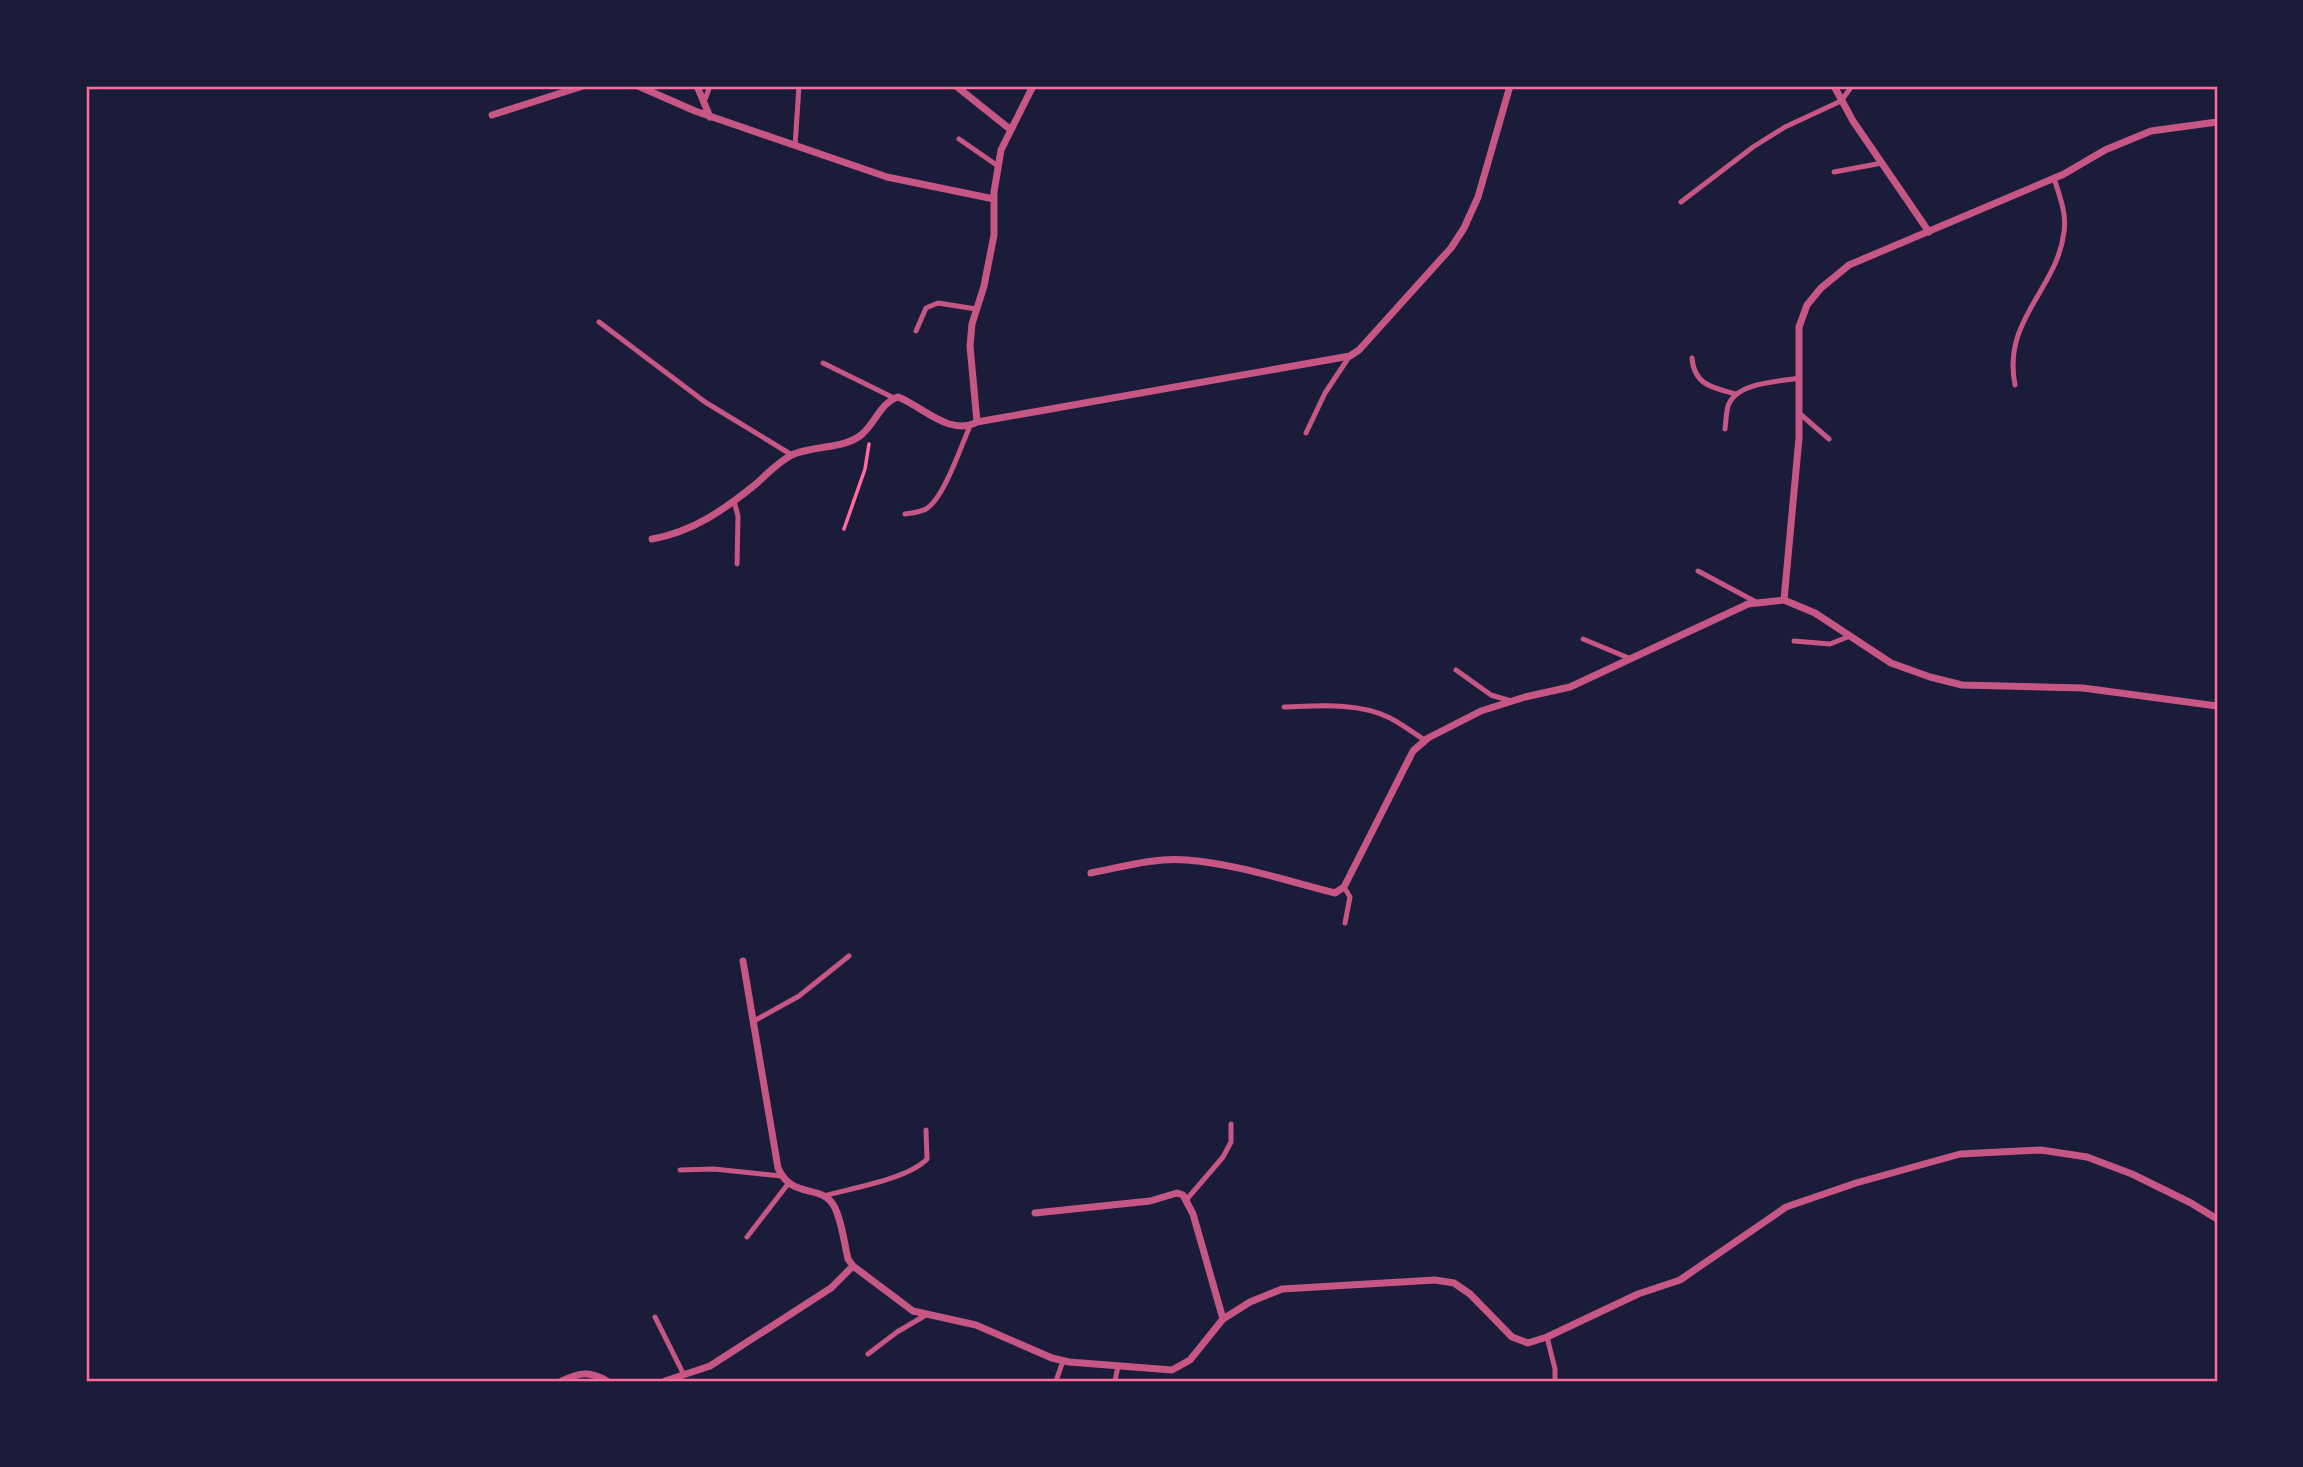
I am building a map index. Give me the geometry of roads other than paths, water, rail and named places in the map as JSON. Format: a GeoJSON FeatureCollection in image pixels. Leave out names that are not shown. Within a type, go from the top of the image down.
{"type":"FeatureCollection","features":[{"type":"Feature","properties":{"kind":"street"},"geometry":{"type":"LineString","coordinates":[[492,115],[569,88],[583,86]]}},
{"type":"Feature","properties":{"kind":"street"},"geometry":{"type":"LineString","coordinates":[[638,86],[710,117],[887,177],[994,200]]}},
{"type":"Feature","properties":{"kind":"street"},"geometry":{"type":"LineString","coordinates":[[697,86],[710,117]]}},
{"type":"Feature","properties":{"kind":"street"},"geometry":{"type":"LineString","coordinates":[[956,86],[1011,130]]}},
{"type":"Feature","properties":{"kind":"street"},"geometry":{"type":"LineString","coordinates":[[973,424],[970,346],[972,324],[984,286],[994,235],[998,166],[1001,150],[1033,86]]}},
{"type":"Feature","properties":{"kind":"street"},"geometry":{"type":"LineString","coordinates":[[653,539],[669,536],[704,521],[792,455],[816,447],[851,441],[862,435],[889,400],[894,398],[907,400],[939,420],[953,425],[973,424],[1350,356],[1359,350],[1451,248],[1464,228],[1478,197],[1510,86]]}},
{"type":"Feature","properties":{"kind":"street"},"geometry":{"type":"LineString","coordinates":[[1834,86],[1841,101],[1929,232]]}},
{"type":"Feature","properties":{"kind":"street"},"geometry":{"type":"LineString","coordinates":[[1784,600],[1799,438],[1799,327],[1807,304],[1821,288],[1849,265],[2054,178],[2105,150],[2151,131],[2217,122]]}},
{"type":"Feature","properties":{"kind":"street"},"geometry":{"type":"LineString","coordinates":[[1091,873],[1155,861],[1185,860],[1219,864],[1335,892],[1344,887],[1413,751],[1425,740],[1481,711],[1570,687],[1748,604],[1784,600],[1815,613],[1891,663],[1962,685],[2083,688],[2217,706]]}},
{"type":"Feature","properties":{"kind":"street"},"geometry":{"type":"LineString","coordinates":[[743,961],[781,1176],[788,1184],[824,1196],[833,1205],[853,1266],[913,1311],[976,1325],[1063,1361],[1172,1370],[1190,1360],[1223,1320],[1250,1302],[1282,1289],[1435,1280],[1454,1283],[1470,1294],[1512,1337],[1528,1343],[1638,1294],[1680,1280],[1786,1207],[1856,1183],[1960,1154],[2041,1150],[2087,1157],[2144,1180],[2217,1219]]}},
{"type":"Feature","properties":{"kind":"street"},"geometry":{"type":"LineString","coordinates":[[1035,1213],[1150,1201],[1177,1193],[1187,1199],[1223,1320]]}},
{"type":"Feature","properties":{"kind":"street"},"geometry":{"type":"LineString","coordinates":[[665,1381],[710,1366],[831,1289],[853,1266]]}},
{"type":"Feature","properties":{"kind":"street"},"geometry":{"type":"LineString","coordinates":[[562,1381],[577,1374],[590,1373],[607,1381]]}},
{"type":"Feature","properties":{"kind":"lane"},"geometry":{"type":"LineString","coordinates":[[704,102],[710,86]]}},
{"type":"Feature","properties":{"kind":"lane"},"geometry":{"type":"LineString","coordinates":[[795,146],[799,86]]}},
{"type":"Feature","properties":{"kind":"lane"},"geometry":{"type":"LineString","coordinates":[[1681,202],[1753,147],[1785,127],[1841,101],[1852,86]]}},
{"type":"Feature","properties":{"kind":"lane"},"geometry":{"type":"LineString","coordinates":[[959,139],[998,166]]}},
{"type":"Feature","properties":{"kind":"lane"},"geometry":{"type":"LineString","coordinates":[[1834,172],[1882,163]]}},
{"type":"Feature","properties":{"kind":"lane"},"geometry":{"type":"LineString","coordinates":[[2015,385],[2011,365],[2015,340],[2061,249],[2065,229],[2064,212],[2054,178]]}},
{"type":"Feature","properties":{"kind":"lane"},"geometry":{"type":"LineString","coordinates":[[916,331],[926,308],[938,303],[976,309]]}},
{"type":"Feature","properties":{"kind":"lane"},"geometry":{"type":"LineString","coordinates":[[599,323],[705,402],[792,455]]}},
{"type":"Feature","properties":{"kind":"lane"},"geometry":{"type":"LineString","coordinates":[[1306,433],[1325,393],[1350,356]]}},
{"type":"Feature","properties":{"kind":"lane"},"geometry":{"type":"LineString","coordinates":[[1692,358],[1693,370],[1700,380],[1712,387],[1736,394]]}},
{"type":"Feature","properties":{"kind":"lane"},"geometry":{"type":"LineString","coordinates":[[823,363],[894,398]]}},
{"type":"Feature","properties":{"kind":"lane"},"geometry":{"type":"LineString","coordinates":[[1725,429],[1728,405],[1736,394],[1755,386],[1799,378]]}},
{"type":"Feature","properties":{"kind":"lane"},"geometry":{"type":"LineString","coordinates":[[1799,413],[1829,439]]}},
{"type":"Feature","properties":{"kind":"lane"},"geometry":{"type":"LineString","coordinates":[[905,514],[926,509],[937,497],[973,424]]}},
{"type":"Feature","properties":{"kind":"lane"},"geometry":{"type":"LineString","coordinates":[[734,501],[738,526],[737,565]]}},
{"type":"Feature","properties":{"kind":"lane"},"geometry":{"type":"LineString","coordinates":[[1698,571],[1758,603]]}},
{"type":"Feature","properties":{"kind":"lane"},"geometry":{"type":"LineString","coordinates":[[1794,641],[1830,644],[1850,636]]}},
{"type":"Feature","properties":{"kind":"lane"},"geometry":{"type":"LineString","coordinates":[[1583,639],[1631,659]]}},
{"type":"Feature","properties":{"kind":"lane"},"geometry":{"type":"LineString","coordinates":[[1456,670],[1491,695],[1512,701]]}},
{"type":"Feature","properties":{"kind":"lane"},"geometry":{"type":"LineString","coordinates":[[1284,707],[1326,705],[1363,710],[1387,716],[1425,740]]}},
{"type":"Feature","properties":{"kind":"lane"},"geometry":{"type":"LineString","coordinates":[[1344,887],[1350,897],[1345,923]]}},
{"type":"Feature","properties":{"kind":"lane"},"geometry":{"type":"LineString","coordinates":[[754,1021],[799,996],[849,956]]}},
{"type":"Feature","properties":{"kind":"lane"},"geometry":{"type":"LineString","coordinates":[[1187,1199],[1223,1157],[1231,1142],[1231,1124]]}},
{"type":"Feature","properties":{"kind":"lane"},"geometry":{"type":"LineString","coordinates":[[824,1196],[903,1175],[919,1168],[927,1159],[926,1130]]}},
{"type":"Feature","properties":{"kind":"lane"},"geometry":{"type":"LineString","coordinates":[[680,1170],[714,1169],[781,1176]]}},
{"type":"Feature","properties":{"kind":"lane"},"geometry":{"type":"LineString","coordinates":[[747,1237],[788,1184]]}},
{"type":"Feature","properties":{"kind":"lane"},"geometry":{"type":"LineString","coordinates":[[868,1354],[926,1315]]}},
{"type":"Feature","properties":{"kind":"lane"},"geometry":{"type":"LineString","coordinates":[[655,1317],[684,1375]]}},
{"type":"Feature","properties":{"kind":"lane"},"geometry":{"type":"LineString","coordinates":[[1546,1337],[1555,1369],[1555,1381]]}},
{"type":"Feature","properties":{"kind":"lane"},"geometry":{"type":"LineString","coordinates":[[1056,1381],[1063,1361]]}},
{"type":"Feature","properties":{"kind":"lane"},"geometry":{"type":"LineString","coordinates":[[1115,1381],[1118,1366]]}}]}
